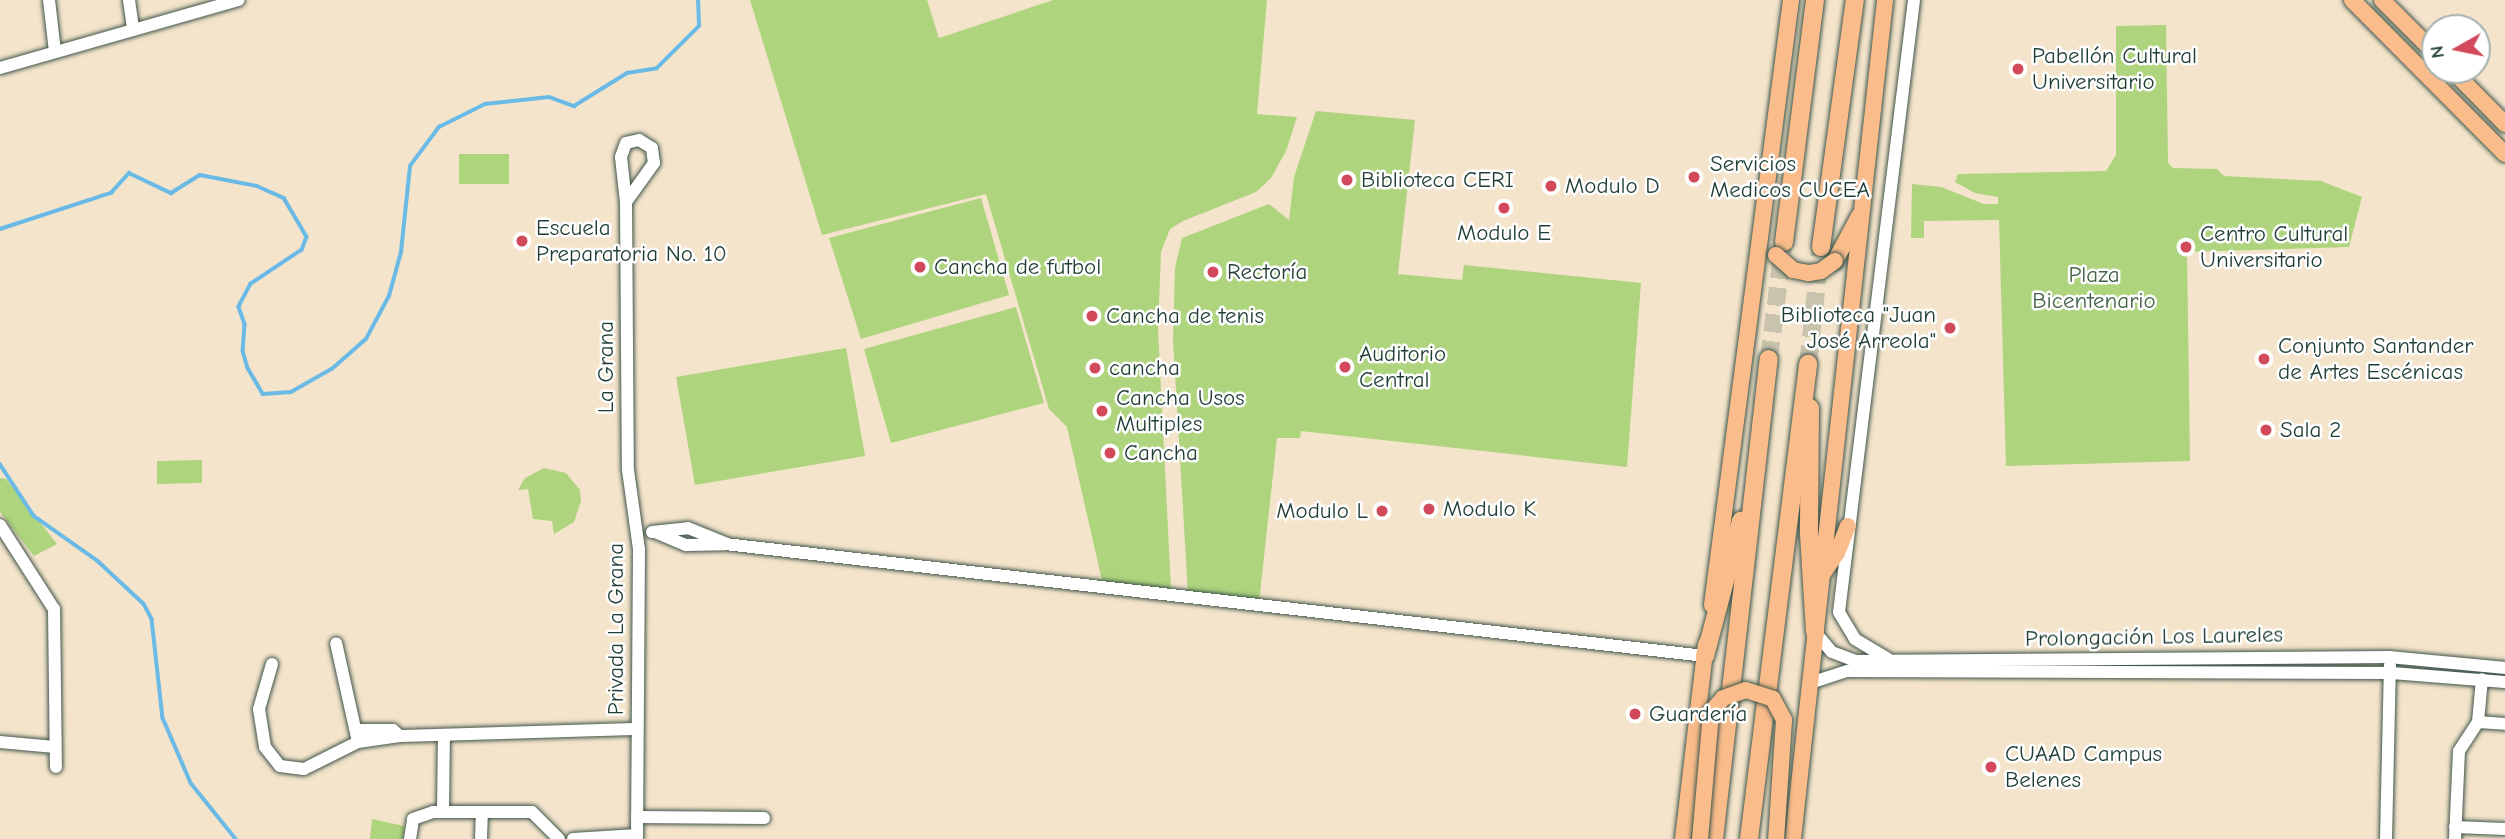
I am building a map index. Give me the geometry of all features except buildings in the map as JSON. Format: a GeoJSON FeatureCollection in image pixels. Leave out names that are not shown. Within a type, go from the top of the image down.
{"type":"FeatureCollection","features":[{"type":"Feature","properties":{"kind":"highway"},"geometry":{"type":"LineString","coordinates":[[1802,103],[1806,0]]}},
{"type":"Feature","properties":{"kind":"highway"},"geometry":{"type":"LineString","coordinates":[[1780,248],[1815,0]]}},
{"type":"Feature","properties":{"kind":"highway"},"geometry":{"type":"LineString","coordinates":[[1821,247],[1855,0]]}},
{"type":"Feature","properties":{"kind":"highway"},"geometry":{"type":"LineString","coordinates":[[1705,656],[1740,530],[1757,398],[1769,359],[1714,839]]}},
{"type":"Feature","properties":{"kind":"highway"},"geometry":{"type":"LineString","coordinates":[[1749,839],[1808,364],[1815,632]]}},
{"type":"Feature","properties":{"kind":"main road"},"geometry":{"type":"LineString","coordinates":[[1683,839],[1791,0]]}},
{"type":"Feature","properties":{"kind":"main road"},"geometry":{"type":"LineString","coordinates":[[1793,839],[1821,576],[1867,194],[1885,0]]}},
{"type":"Feature","properties":{"kind":"main road"},"geometry":{"type":"LineString","coordinates":[[2352,0],[2369,14],[2502,150]]}},
{"type":"Feature","properties":{"kind":"main road"},"geometry":{"type":"LineString","coordinates":[[2382,0],[2421,39]]}},
{"type":"Feature","properties":{"kind":"main road"},"geometry":{"type":"LineString","coordinates":[[2466,84],[2505,124]]}},
{"type":"Feature","properties":{"kind":"main road"},"geometry":{"type":"LineString","coordinates":[[2474,122],[2489,123],[2490,108]]}},
{"type":"Feature","properties":{"kind":"main road"},"geometry":{"type":"LineString","coordinates":[[2502,150],[2497,135],[2505,130]]}},
{"type":"Feature","properties":{"kind":"main road"},"geometry":{"type":"LineString","coordinates":[[1765,218],[1766,234],[1780,248],[1794,270],[1809,273],[1821,271],[1835,261],[1849,242],[1867,194]]}},
{"type":"Feature","properties":{"kind":"main road"},"geometry":{"type":"LineString","coordinates":[[1821,576],[1838,553],[1848,526]]}},
{"type":"Feature","properties":{"kind":"main road"},"geometry":{"type":"LineString","coordinates":[[1700,839],[1711,712],[1723,698],[1746,691],[1769,695],[1784,720],[1776,839]]}},
{"type":"Feature","properties":{"kind":"street"},"geometry":{"type":"LineString","coordinates":[[49,0],[55,52]]}},
{"type":"Feature","properties":{"kind":"street"},"geometry":{"type":"LineString","coordinates":[[129,0],[133,30]]}},
{"type":"Feature","properties":{"kind":"street"},"geometry":{"type":"LineString","coordinates":[[0,68],[133,30],[207,4],[239,0]]}},
{"type":"Feature","properties":{"kind":"street"},"geometry":{"type":"LineString","coordinates":[[1895,661],[1861,645],[1840,619],[1848,526],[1914,0]]}},
{"type":"Feature","properties":{"kind":"street"},"geometry":{"type":"LineString","coordinates":[[2369,14],[2382,0]]}},
{"type":"Feature","properties":{"kind":"street","name":"La Grana"},"geometry":{"type":"LineString","coordinates":[[626,202],[654,163],[652,148],[639,140],[626,143],[621,153],[626,202],[628,470],[638,530]]}},
{"type":"Feature","properties":{"kind":"street"},"geometry":{"type":"LineString","coordinates":[[0,525],[54,609],[56,767]]}},
{"type":"Feature","properties":{"kind":"street"},"geometry":{"type":"LineString","coordinates":[[638,530],[655,532],[688,528],[725,544],[1705,656]]}},
{"type":"Feature","properties":{"kind":"street","name":"Privada La Grana"},"geometry":{"type":"LineString","coordinates":[[637,837],[638,530]]}},
{"type":"Feature","properties":{"kind":"street","name":"Prolongación Los Laureles"},"geometry":{"type":"LineString","coordinates":[[1815,632],[1832,652],[1863,666],[2157,664],[2389,657],[2505,668]]}},
{"type":"Feature","properties":{"kind":"street"},"geometry":{"type":"LineString","coordinates":[[336,643],[358,735]]}},
{"type":"Feature","properties":{"kind":"street"},"geometry":{"type":"LineString","coordinates":[[2386,839],[2392,673],[2389,657]]}},
{"type":"Feature","properties":{"kind":"street","name":"Prolongación Los Laureles"},"geometry":{"type":"LineString","coordinates":[[1810,682],[1834,673],[1895,661],[2157,664],[2392,673],[2505,682]]}},
{"type":"Feature","properties":{"kind":"street"},"geometry":{"type":"LineString","coordinates":[[272,664],[259,709],[265,747],[280,766],[304,769],[358,735],[444,736],[636,729]]}},
{"type":"Feature","properties":{"kind":"street"},"geometry":{"type":"LineString","coordinates":[[2482,680],[2478,722],[2459,751],[2455,833],[2505,829]]}},
{"type":"Feature","properties":{"kind":"street"},"geometry":{"type":"LineString","coordinates":[[2478,722],[2505,724]]}},
{"type":"Feature","properties":{"kind":"street"},"geometry":{"type":"LineString","coordinates":[[443,812],[444,736]]}},
{"type":"Feature","properties":{"kind":"street"},"geometry":{"type":"LineString","coordinates":[[0,743],[55,747]]}},
{"type":"Feature","properties":{"kind":"street"},"geometry":{"type":"LineString","coordinates":[[410,839],[413,819],[443,812],[537,813],[559,839]]}},
{"type":"Feature","properties":{"kind":"street"},"geometry":{"type":"LineString","coordinates":[[481,839],[482,813]]}},
{"type":"Feature","properties":{"kind":"street"},"geometry":{"type":"LineString","coordinates":[[637,817],[764,818]]}},
{"type":"Feature","properties":{"kind":"street"},"geometry":{"type":"LineString","coordinates":[[573,839],[637,837]]}},
{"type":"Feature","properties":{"kind":"green space"},"geometry":{"type":"Polygon","coordinates":[[[750,0],[927,0],[939,38],[1053,0],[1267,0],[1257,114],[1297,117],[1286,151],[1271,178],[1256,192],[1183,221],[1170,229],[1161,252],[1158,329],[1171,589],[1103,585],[1067,427],[1049,409],[986,194],[822,235],[750,0]]]}},
{"type":"Feature","properties":{"kind":"green space","name":"Plaza Bicentenario"},"geometry":{"type":"Polygon","coordinates":[[[2166,25],[2168,163],[2173,168],[2217,169],[2224,176],[2321,181],[2362,197],[2349,247],[2187,252],[2190,461],[2006,466],[1999,220],[1924,221],[1924,238],[1911,238],[1912,184],[1941,187],[1984,204],[1998,204],[1998,197],[1975,193],[1955,182],[1958,174],[2106,171],[2116,155],[2116,26],[2166,25]]]}},
{"type":"Feature","properties":{"kind":"green space"},"geometry":{"type":"Polygon","coordinates":[[[1316,111],[1415,120],[1398,274],[1462,280],[1464,265],[1641,283],[1627,467],[1301,431],[1300,438],[1277,438],[1259,603],[1188,594],[1173,340],[1175,268],[1182,238],[1269,204],[1289,220],[1294,177],[1316,111]]]}},
{"type":"Feature","properties":{"kind":"green space"},"geometry":{"type":"Polygon","coordinates":[[[459,154],[509,154],[509,184],[459,184],[459,154]]]}},
{"type":"Feature","properties":{"kind":"green space","name":"Cancha de futbol"},"geometry":{"type":"Polygon","coordinates":[[[981,198],[1009,295],[861,339],[829,238],[981,198]]]}},
{"type":"Feature","properties":{"kind":"green space","name":"Cancha de futbol"},"geometry":{"type":"Polygon","coordinates":[[[1016,307],[1044,403],[891,443],[864,349],[1016,307]]]}},
{"type":"Feature","properties":{"kind":"green space"},"geometry":{"type":"Polygon","coordinates":[[[846,348],[865,456],[695,485],[676,377],[846,348]]]}},
{"type":"Feature","properties":{"kind":"green space"},"geometry":{"type":"Polygon","coordinates":[[[202,460],[202,483],[157,484],[157,461],[202,460]]]}},
{"type":"Feature","properties":{"kind":"green space"},"geometry":{"type":"Polygon","coordinates":[[[544,468],[566,473],[580,490],[581,501],[574,522],[554,534],[552,521],[533,519],[528,489],[518,490],[525,478],[544,468]]]}},
{"type":"Feature","properties":{"kind":"green space"},"geometry":{"type":"Polygon","coordinates":[[[0,478],[6,479],[57,544],[34,556],[0,512],[0,478]]]}},
{"type":"Feature","properties":{"kind":"green space"},"geometry":{"type":"Polygon","coordinates":[[[372,819],[404,826],[403,839],[370,839],[372,819]]]}},
{"type":"Feature","properties":{"kind":"waterway"},"geometry":{"type":"LineString","coordinates":[[0,229],[111,193],[129,173],[171,193],[200,175],[257,186],[284,198],[307,237],[302,250],[251,284],[239,307],[245,324],[243,351],[248,368],[263,394],[291,392],[333,368],[366,339],[389,296],[401,252],[410,166],[439,127],[485,104],[549,97],[574,106],[627,73],[657,68],[699,26],[698,0]]}},
{"type":"Feature","properties":{"kind":"waterway"},"geometry":{"type":"LineString","coordinates":[[0,464],[34,516],[98,561],[144,604],[152,619],[163,718],[191,783],[236,839]]}},
{"type":"Feature","properties":{"kind":"tunnel"},"geometry":{"type":"LineString","coordinates":[[1808,364],[1821,247]]}},
{"type":"Feature","properties":{"kind":"tunnel"},"geometry":{"type":"LineString","coordinates":[[1769,359],[1783,248]]}},
{"type":"Feature","properties":{"kind":"place","name":"Pabellón Cultural Universitario"},"geometry":{"type":"Point","coordinates":[2018,69]}},
{"type":"Feature","properties":{"kind":"place","name":"Servicios Medicos CUCEA"},"geometry":{"type":"Point","coordinates":[1694,177]}},
{"type":"Feature","properties":{"kind":"place","name":"Biblioteca CERI"},"geometry":{"type":"Point","coordinates":[1347,180]}},
{"type":"Feature","properties":{"kind":"place","name":"Modulo D"},"geometry":{"type":"Point","coordinates":[1551,186]}},
{"type":"Feature","properties":{"kind":"place","name":"Modulo E"},"geometry":{"type":"Point","coordinates":[1504,208]}},
{"type":"Feature","properties":{"kind":"place","name":"Escuela Preparatoria No. 10"},"geometry":{"type":"Point","coordinates":[522,241]}},
{"type":"Feature","properties":{"kind":"place","name":"Centro Cultural Universitario"},"geometry":{"type":"Point","coordinates":[2186,247]}},
{"type":"Feature","properties":{"kind":"place","name":"Cancha de futbol"},"geometry":{"type":"Point","coordinates":[920,267]}},
{"type":"Feature","properties":{"kind":"place","name":"Rectoría"},"geometry":{"type":"Point","coordinates":[1213,272]}},
{"type":"Feature","properties":{"kind":"place","name":"Cancha de tenis"},"geometry":{"type":"Point","coordinates":[1092,316]}},
{"type":"Feature","properties":{"kind":"place","name":"Biblioteca \"Juan José Arreola\""},"geometry":{"type":"Point","coordinates":[1950,328]}},
{"type":"Feature","properties":{"kind":"place","name":"Conjunto Santander de Artes Escénicas"},"geometry":{"type":"Point","coordinates":[2264,359]}},
{"type":"Feature","properties":{"kind":"place","name":"Auditorio Central"},"geometry":{"type":"Point","coordinates":[1345,367]}},
{"type":"Feature","properties":{"kind":"place","name":"cancha"},"geometry":{"type":"Point","coordinates":[1095,368]}},
{"type":"Feature","properties":{"kind":"place","name":"Cancha Usos Multiples"},"geometry":{"type":"Point","coordinates":[1102,411]}},
{"type":"Feature","properties":{"kind":"place","name":"Sala 2"},"geometry":{"type":"Point","coordinates":[2266,430]}},
{"type":"Feature","properties":{"kind":"place","name":"Cancha"},"geometry":{"type":"Point","coordinates":[1110,453]}},
{"type":"Feature","properties":{"kind":"place","name":"Modulo K"},"geometry":{"type":"Point","coordinates":[1429,509]}},
{"type":"Feature","properties":{"kind":"place","name":"Modulo L"},"geometry":{"type":"Point","coordinates":[1382,511]}},
{"type":"Feature","properties":{"kind":"place","name":"Guardería"},"geometry":{"type":"Point","coordinates":[1635,714]}},
{"type":"Feature","properties":{"kind":"place","name":"CUAAD Campus Belenes"},"geometry":{"type":"Point","coordinates":[1991,767]}}]}
